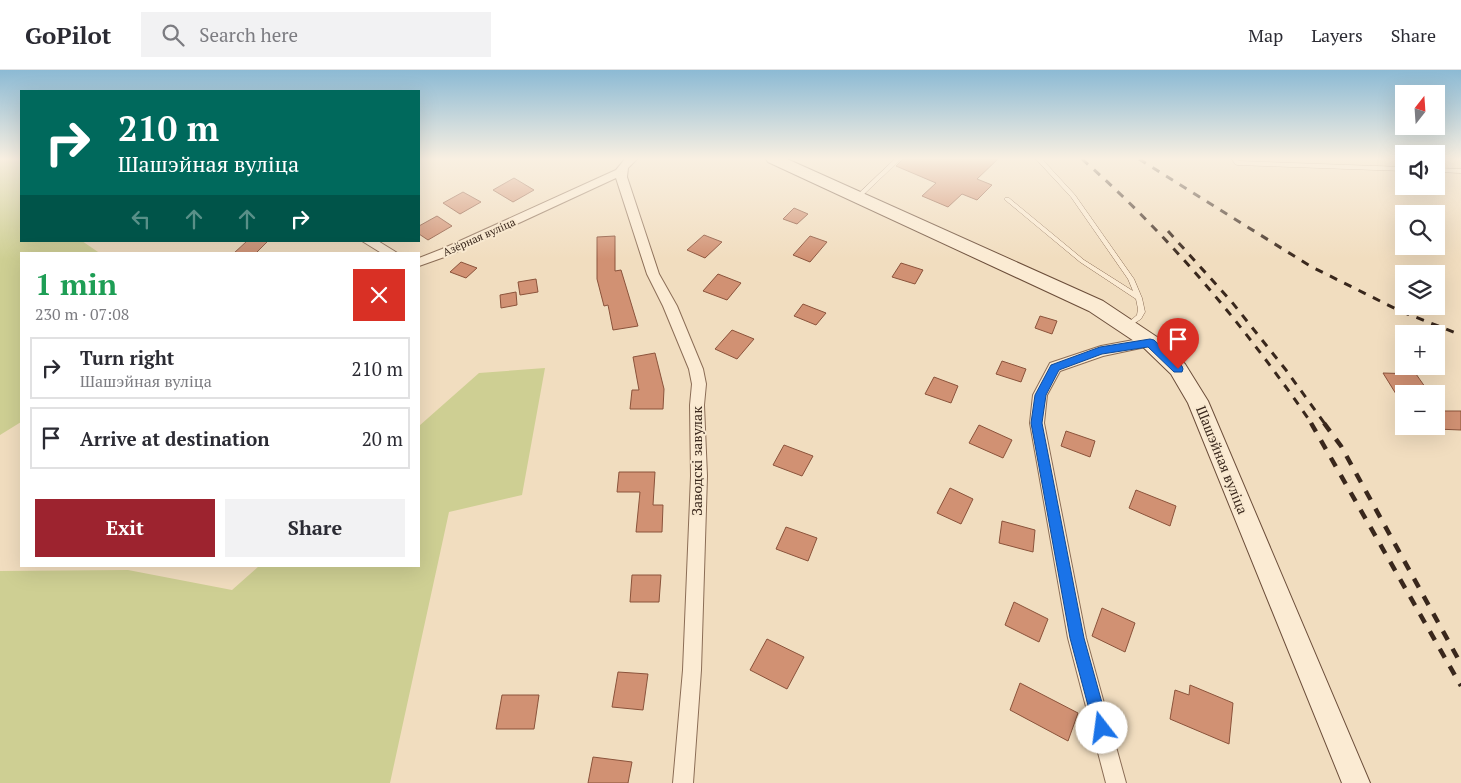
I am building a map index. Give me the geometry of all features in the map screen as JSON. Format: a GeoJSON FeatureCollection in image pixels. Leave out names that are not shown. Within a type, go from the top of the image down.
{"type":"FeatureCollection","features":[{"type":"Feature","properties":{"kind":"main road","name":"Шашэйная вуліца"},"geometry":{"type":"LineString","coordinates":[[848,192],[1096,306],[1150,342],[1178,369],[1198,401],[1356,783]]}},
{"type":"Feature","properties":{"kind":"street","name":"Азёрная вуліца"},"geometry":{"type":"LineString","coordinates":[[420,262],[446,252],[576,192]]}},
{"type":"Feature","properties":{"kind":"street","name":"Заводскі завулак"},"geometry":{"type":"LineString","coordinates":[[627,192],[653,274],[670,306],[696,369],[699,384],[697,404],[698,476],[692,670],[683,783]]}},
{"type":"Feature","properties":{"kind":"street"},"geometry":{"type":"LineString","coordinates":[[370,242],[389,252]]}},
{"type":"Feature","properties":{"kind":"street"},"geometry":{"type":"LineString","coordinates":[[1116,783],[1077,638],[1037,423],[1040,395],[1055,367],[1100,351],[1150,342]]}},
{"type":"Feature","properties":{"kind":"lane"},"geometry":{"type":"LineString","coordinates":[[858,197],[863,192]]}},
{"type":"Feature","properties":{"kind":"lane"},"geometry":{"type":"LineString","coordinates":[[1070,192],[1131,280],[1139,298],[1142,311],[1140,317],[1128,326]]}},
{"type":"Feature","properties":{"kind":"lane"},"geometry":{"type":"LineString","coordinates":[[1007,199],[1082,261],[1139,298]]}},
{"type":"Feature","properties":{"kind":"green space"},"geometry":{"type":"Polygon","coordinates":[[[0,192],[20,192],[20,242],[83,242],[98,252],[20,252],[20,423],[0,435],[0,192]]]}},
{"type":"Feature","properties":{"kind":"green space"},"geometry":{"type":"Polygon","coordinates":[[[545,368],[522,495],[449,512],[390,783],[0,783],[0,571],[128,570],[232,590],[258,567],[420,567],[420,425],[479,373],[545,368]]]}},
{"type":"Feature","properties":{"kind":"building"},"geometry":{"type":"Polygon","coordinates":[[[463,192],[481,202],[460,214],[443,203],[463,192]]]}},
{"type":"Feature","properties":{"kind":"building"},"geometry":{"type":"Polygon","coordinates":[[[497,192],[530,192],[513,202],[497,192]]]}},
{"type":"Feature","properties":{"kind":"building"},"geometry":{"type":"Polygon","coordinates":[[[926,192],[985,192],[977,200],[962,194],[948,207],[922,196],[926,192]]]}},
{"type":"Feature","properties":{"kind":"building"},"geometry":{"type":"Polygon","coordinates":[[[794,208],[808,214],[797,224],[783,219],[794,208]]]}},
{"type":"Feature","properties":{"kind":"building"},"geometry":{"type":"Polygon","coordinates":[[[437,216],[452,226],[428,240],[420,235],[420,225],[437,216]]]}},
{"type":"Feature","properties":{"kind":"building"},"geometry":{"type":"Polygon","coordinates":[[[704,235],[722,242],[705,258],[687,250],[704,235]]]}},
{"type":"Feature","properties":{"kind":"building"},"geometry":{"type":"Polygon","coordinates":[[[615,236],[615,271],[621,270],[638,326],[613,330],[608,305],[604,306],[597,279],[597,237],[615,236]]]}},
{"type":"Feature","properties":{"kind":"building"},"geometry":{"type":"Polygon","coordinates":[[[810,236],[827,242],[810,262],[793,255],[810,236]]]}},
{"type":"Feature","properties":{"kind":"building"},"geometry":{"type":"Polygon","coordinates":[[[246,242],[267,242],[257,252],[235,252],[246,242]]]}},
{"type":"Feature","properties":{"kind":"building"},"geometry":{"type":"Polygon","coordinates":[[[461,262],[477,268],[466,278],[450,272],[461,262]]]}},
{"type":"Feature","properties":{"kind":"building"},"geometry":{"type":"Polygon","coordinates":[[[901,263],[923,270],[915,284],[892,277],[901,263]]]}},
{"type":"Feature","properties":{"kind":"building"},"geometry":{"type":"Polygon","coordinates":[[[718,274],[741,283],[727,300],[703,291],[718,274]]]}},
{"type":"Feature","properties":{"kind":"building"},"geometry":{"type":"Polygon","coordinates":[[[536,279],[538,292],[520,295],[518,282],[536,279]]]}},
{"type":"Feature","properties":{"kind":"building"},"geometry":{"type":"Polygon","coordinates":[[[516,292],[517,305],[501,308],[500,295],[516,292]]]}},
{"type":"Feature","properties":{"kind":"building"},"geometry":{"type":"Polygon","coordinates":[[[803,304],[826,313],[816,325],[794,316],[803,304]]]}},
{"type":"Feature","properties":{"kind":"building"},"geometry":{"type":"Polygon","coordinates":[[[1040,316],[1057,321],[1052,334],[1035,328],[1040,316]]]}},
{"type":"Feature","properties":{"kind":"building"},"geometry":{"type":"Polygon","coordinates":[[[732,330],[754,339],[737,359],[715,349],[732,330]]]}},
{"type":"Feature","properties":{"kind":"building"},"geometry":{"type":"Polygon","coordinates":[[[655,353],[664,389],[663,409],[630,409],[632,390],[639,390],[633,357],[655,353]]]}},
{"type":"Feature","properties":{"kind":"building"},"geometry":{"type":"Polygon","coordinates":[[[1002,361],[1026,369],[1021,382],[996,374],[1002,361]]]}},
{"type":"Feature","properties":{"kind":"building"},"geometry":{"type":"Polygon","coordinates":[[[1383,373],[1417,375],[1424,385],[1395,385],[1395,392],[1383,373]]]}},
{"type":"Feature","properties":{"kind":"building"},"geometry":{"type":"Polygon","coordinates":[[[934,377],[958,386],[951,403],[925,394],[934,377]]]}},
{"type":"Feature","properties":{"kind":"building"},"geometry":{"type":"Polygon","coordinates":[[[1445,411],[1461,411],[1461,430],[1445,429],[1445,411]]]}},
{"type":"Feature","properties":{"kind":"building"},"geometry":{"type":"Polygon","coordinates":[[[979,425],[1012,440],[1003,458],[969,443],[979,425]]]}},
{"type":"Feature","properties":{"kind":"building"},"geometry":{"type":"Polygon","coordinates":[[[1066,431],[1095,441],[1090,457],[1061,446],[1066,431]]]}},
{"type":"Feature","properties":{"kind":"building"},"geometry":{"type":"Polygon","coordinates":[[[784,445],[813,456],[802,476],[773,465],[784,445]]]}},
{"type":"Feature","properties":{"kind":"building"},"geometry":{"type":"Polygon","coordinates":[[[619,472],[655,472],[653,505],[663,505],[662,532],[636,532],[640,492],[617,492],[619,472]]]}},
{"type":"Feature","properties":{"kind":"building"},"geometry":{"type":"Polygon","coordinates":[[[950,488],[973,499],[961,524],[937,513],[950,488]]]}},
{"type":"Feature","properties":{"kind":"building"},"geometry":{"type":"Polygon","coordinates":[[[1136,490],[1176,506],[1170,526],[1129,508],[1136,490]]]}},
{"type":"Feature","properties":{"kind":"building"},"geometry":{"type":"Polygon","coordinates":[[[1002,521],[1035,530],[1033,552],[999,543],[1002,521]]]}},
{"type":"Feature","properties":{"kind":"building"},"geometry":{"type":"Polygon","coordinates":[[[786,527],[817,538],[808,561],[776,549],[786,527]]]}},
{"type":"Feature","properties":{"kind":"building"},"geometry":{"type":"Polygon","coordinates":[[[632,575],[661,575],[659,602],[630,602],[632,575]]]}},
{"type":"Feature","properties":{"kind":"building"},"geometry":{"type":"Polygon","coordinates":[[[1014,602],[1048,619],[1039,642],[1005,625],[1014,602]]]}},
{"type":"Feature","properties":{"kind":"building"},"geometry":{"type":"Polygon","coordinates":[[[1102,608],[1135,623],[1125,652],[1092,636],[1102,608]]]}},
{"type":"Feature","properties":{"kind":"building"},"geometry":{"type":"Polygon","coordinates":[[[767,639],[804,657],[787,689],[750,670],[767,639]]]}},
{"type":"Feature","properties":{"kind":"building"},"geometry":{"type":"Polygon","coordinates":[[[618,672],[648,674],[643,710],[612,707],[618,672]]]}},
{"type":"Feature","properties":{"kind":"building"},"geometry":{"type":"Polygon","coordinates":[[[1020,683],[1078,713],[1068,741],[1010,710],[1020,683]]]}},
{"type":"Feature","properties":{"kind":"building"},"geometry":{"type":"Polygon","coordinates":[[[1190,685],[1233,703],[1229,744],[1170,719],[1175,690],[1189,695],[1190,685]]]}},
{"type":"Feature","properties":{"kind":"building"},"geometry":{"type":"Polygon","coordinates":[[[502,695],[539,695],[534,729],[496,729],[502,695]]]}},
{"type":"Feature","properties":{"kind":"building"},"geometry":{"type":"Polygon","coordinates":[[[593,757],[632,762],[628,783],[588,783],[593,757]]]}},
{"type":"Feature","properties":{"kind":"railway"},"geometry":{"type":"LineString","coordinates":[[1118,192],[1205,284],[1287,388],[1312,424]]}},
{"type":"Feature","properties":{"kind":"railway"},"geometry":{"type":"LineString","coordinates":[[1192,192],[1310,266],[1400,311],[1461,335]]}},
{"type":"Feature","properties":{"kind":"railway"},"geometry":{"type":"LineString","coordinates":[[1168,231],[1231,301],[1286,370],[1325,424]]}},
{"type":"Feature","properties":{"kind":"railway"},"geometry":{"type":"LineString","coordinates":[[1311,423],[1461,686]]}},
{"type":"Feature","properties":{"kind":"railway"},"geometry":{"type":"LineString","coordinates":[[1324,423],[1341,446],[1461,664]]}},
{"type":"Feature","properties":{"kind":"route"},"geometry":{"type":"LineString","coordinates":[[1102,728],[1077,638],[1037,423],[1040,395],[1055,367],[1100,351],[1150,342],[1178,369]]}}]}
